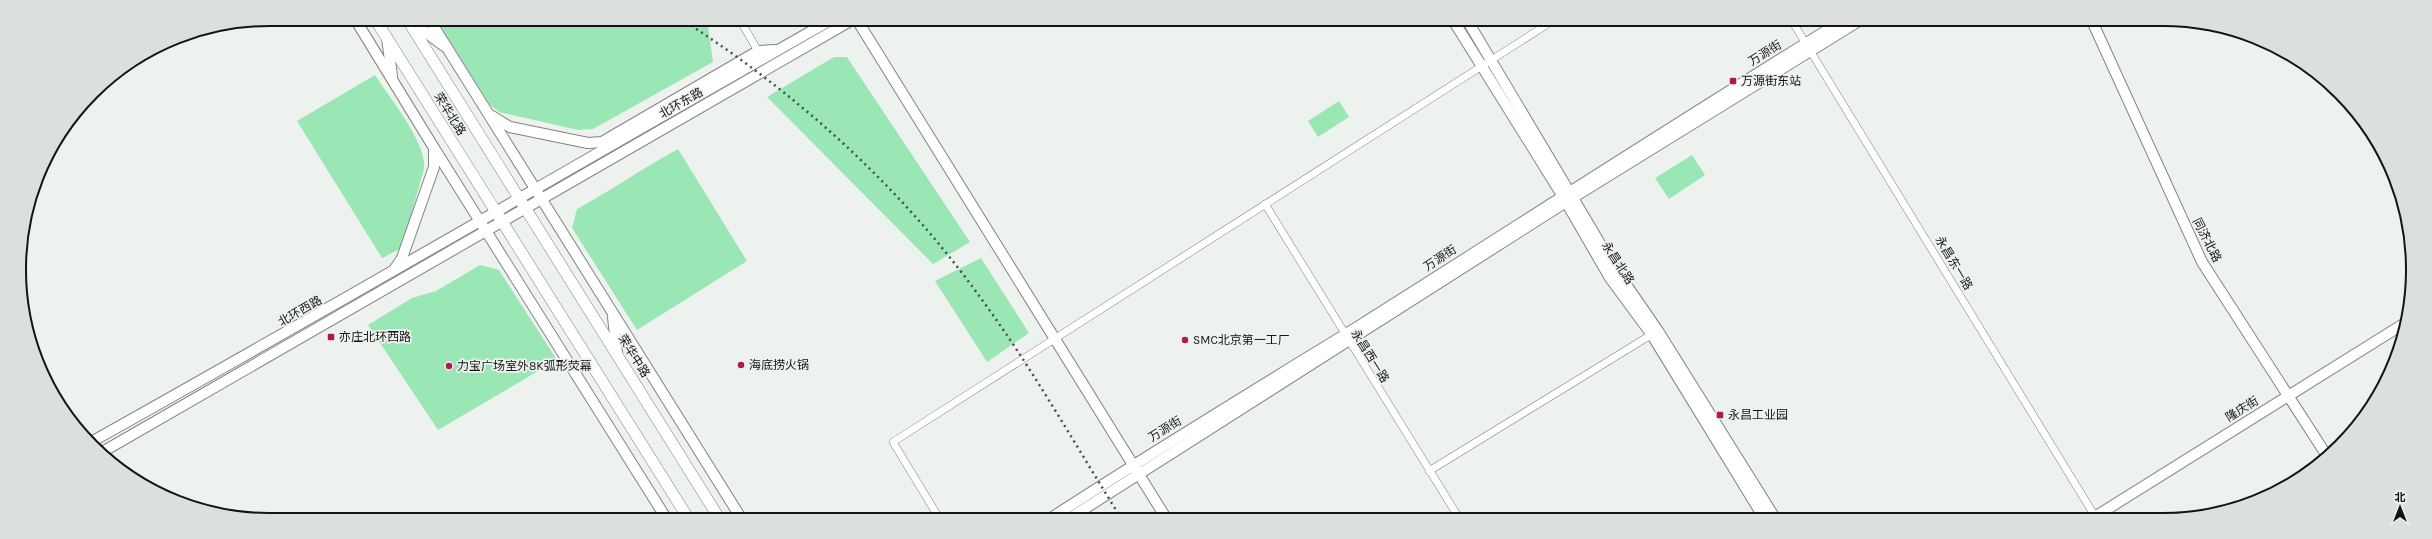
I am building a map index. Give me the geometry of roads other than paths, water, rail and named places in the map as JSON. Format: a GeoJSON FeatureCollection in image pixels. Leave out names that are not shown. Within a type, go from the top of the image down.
{"type":"FeatureCollection","features":[{"type":"Feature","properties":{"kind":"main road","name":"荣华北路"},"geometry":{"type":"LineString","coordinates":[[379,26],[502,222]]}},
{"type":"Feature","properties":{"kind":"main road","name":"荣华北路"},"geometry":{"type":"LineString","coordinates":[[411,26],[524,209]]}},
{"type":"Feature","properties":{"kind":"main road","name":"荣华中路"},"geometry":{"type":"LineString","coordinates":[[524,209],[618,353],[716,513]]}},
{"type":"Feature","properties":{"kind":"main road"},"geometry":{"type":"LineString","coordinates":[[502,222],[685,513]]}},
{"type":"Feature","properties":{"kind":"street"},"geometry":{"type":"LineString","coordinates":[[359,26],[663,513]]}},
{"type":"Feature","properties":{"kind":"street"},"geometry":{"type":"LineString","coordinates":[[416,26],[448,50]]}},
{"type":"Feature","properties":{"kind":"street"},"geometry":{"type":"LineString","coordinates":[[433,26],[738,513]]}},
{"type":"Feature","properties":{"kind":"street"},"geometry":{"type":"LineString","coordinates":[[743,26],[758,51]]}},
{"type":"Feature","properties":{"kind":"street","name":"北环东路"},"geometry":{"type":"LineString","coordinates":[[517,198],[820,26]]}},
{"type":"Feature","properties":{"kind":"street","name":"北环东路"},"geometry":{"type":"LineString","coordinates":[[524,209],[842,26]]}},
{"type":"Feature","properties":{"kind":"street"},"geometry":{"type":"LineString","coordinates":[[861,26],[1163,513]]}},
{"type":"Feature","properties":{"kind":"street","name":"永昌北路"},"geometry":{"type":"LineString","coordinates":[[1457,26],[1480,66],[1568,197]]}},
{"type":"Feature","properties":{"kind":"street","name":"永昌北路"},"geometry":{"type":"LineString","coordinates":[[1471,26],[1568,197],[1610,278],[1655,333],[1772,513]]}},
{"type":"Feature","properties":{"kind":"street"},"geometry":{"type":"LineString","coordinates":[[936,513],[893,442],[1054,337],[1544,26]]}},
{"type":"Feature","properties":{"kind":"street","name":"永昌东一路"},"geometry":{"type":"LineString","coordinates":[[1795,26],[2093,513]]}},
{"type":"Feature","properties":{"kind":"street","name":"万源街"},"geometry":{"type":"LineString","coordinates":[[1809,47],[1836,26]]}},
{"type":"Feature","properties":{"kind":"street","name":"万源街"},"geometry":{"type":"LineString","coordinates":[[1060,513],[1135,469],[1346,338],[1568,197],[1809,47],[1849,26]]}},
{"type":"Feature","properties":{"kind":"street","name":"同济北路"},"geometry":{"type":"LineString","coordinates":[[2094,26],[2202,262],[2324,452]]}},
{"type":"Feature","properties":{"kind":"street"},"geometry":{"type":"LineString","coordinates":[[387,38],[393,80]]}},
{"type":"Feature","properties":{"kind":"street"},"geometry":{"type":"LineString","coordinates":[[490,115],[510,127],[588,143],[602,142],[758,51],[777,50]]}},
{"type":"Feature","properties":{"kind":"street"},"geometry":{"type":"LineString","coordinates":[[391,273],[402,258],[434,167],[434,148]]}},
{"type":"Feature","properties":{"kind":"street","name":"北环西路"},"geometry":{"type":"LineString","coordinates":[[95,440],[391,273],[517,198]]}},
{"type":"Feature","properties":{"kind":"street","name":"永昌西一路"},"geometry":{"type":"LineString","coordinates":[[1265,204],[1346,338],[1456,513]]}},
{"type":"Feature","properties":{"kind":"street","name":"北环西路"},"geometry":{"type":"LineString","coordinates":[[106,450],[524,209]]}},
{"type":"Feature","properties":{"kind":"street"},"geometry":{"type":"LineString","coordinates":[[613,314],[618,353]]}},
{"type":"Feature","properties":{"kind":"street","name":"隆庆街"},"geometry":{"type":"LineString","coordinates":[[2101,513],[2399,326]]}},
{"type":"Feature","properties":{"kind":"street"},"geometry":{"type":"LineString","coordinates":[[1429,471],[1655,333]]}},
{"type":"Feature","properties":{"kind":"street","name":"永昌北路"},"geometry":{"type":"LineString","coordinates":[[1655,333],[1761,513]]}},
{"type":"Feature","properties":{"kind":"street","name":"万源街"},"geometry":{"type":"LineString","coordinates":[[1077,513],[1135,469]]}},
{"type":"Feature","properties":{"kind":"railway"},"geometry":{"type":"LineString","coordinates":[[692,26],[764,77],[804,109],[842,142],[913,214],[946,253],[996,320],[1033,376],[1118,513]]}},
{"type":"Feature","properties":{"kind":"place","name":"万源街东站"},"geometry":{"type":"Point","coordinates":[1733,81]}},
{"type":"Feature","properties":{"kind":"place","name":"亦庄北环西路"},"geometry":{"type":"Point","coordinates":[331,337]}},
{"type":"Feature","properties":{"kind":"place","name":"SMC北京第一工厂"},"geometry":{"type":"Point","coordinates":[1185,340]}},
{"type":"Feature","properties":{"kind":"place","name":"海底捞火锅"},"geometry":{"type":"Point","coordinates":[741,365]}},
{"type":"Feature","properties":{"kind":"place","name":"力宝广场室外8K弧形荧幕"},"geometry":{"type":"Point","coordinates":[449,366]}},
{"type":"Feature","properties":{"kind":"place","name":"永昌工业园"},"geometry":{"type":"Point","coordinates":[1720,415]}}]}
